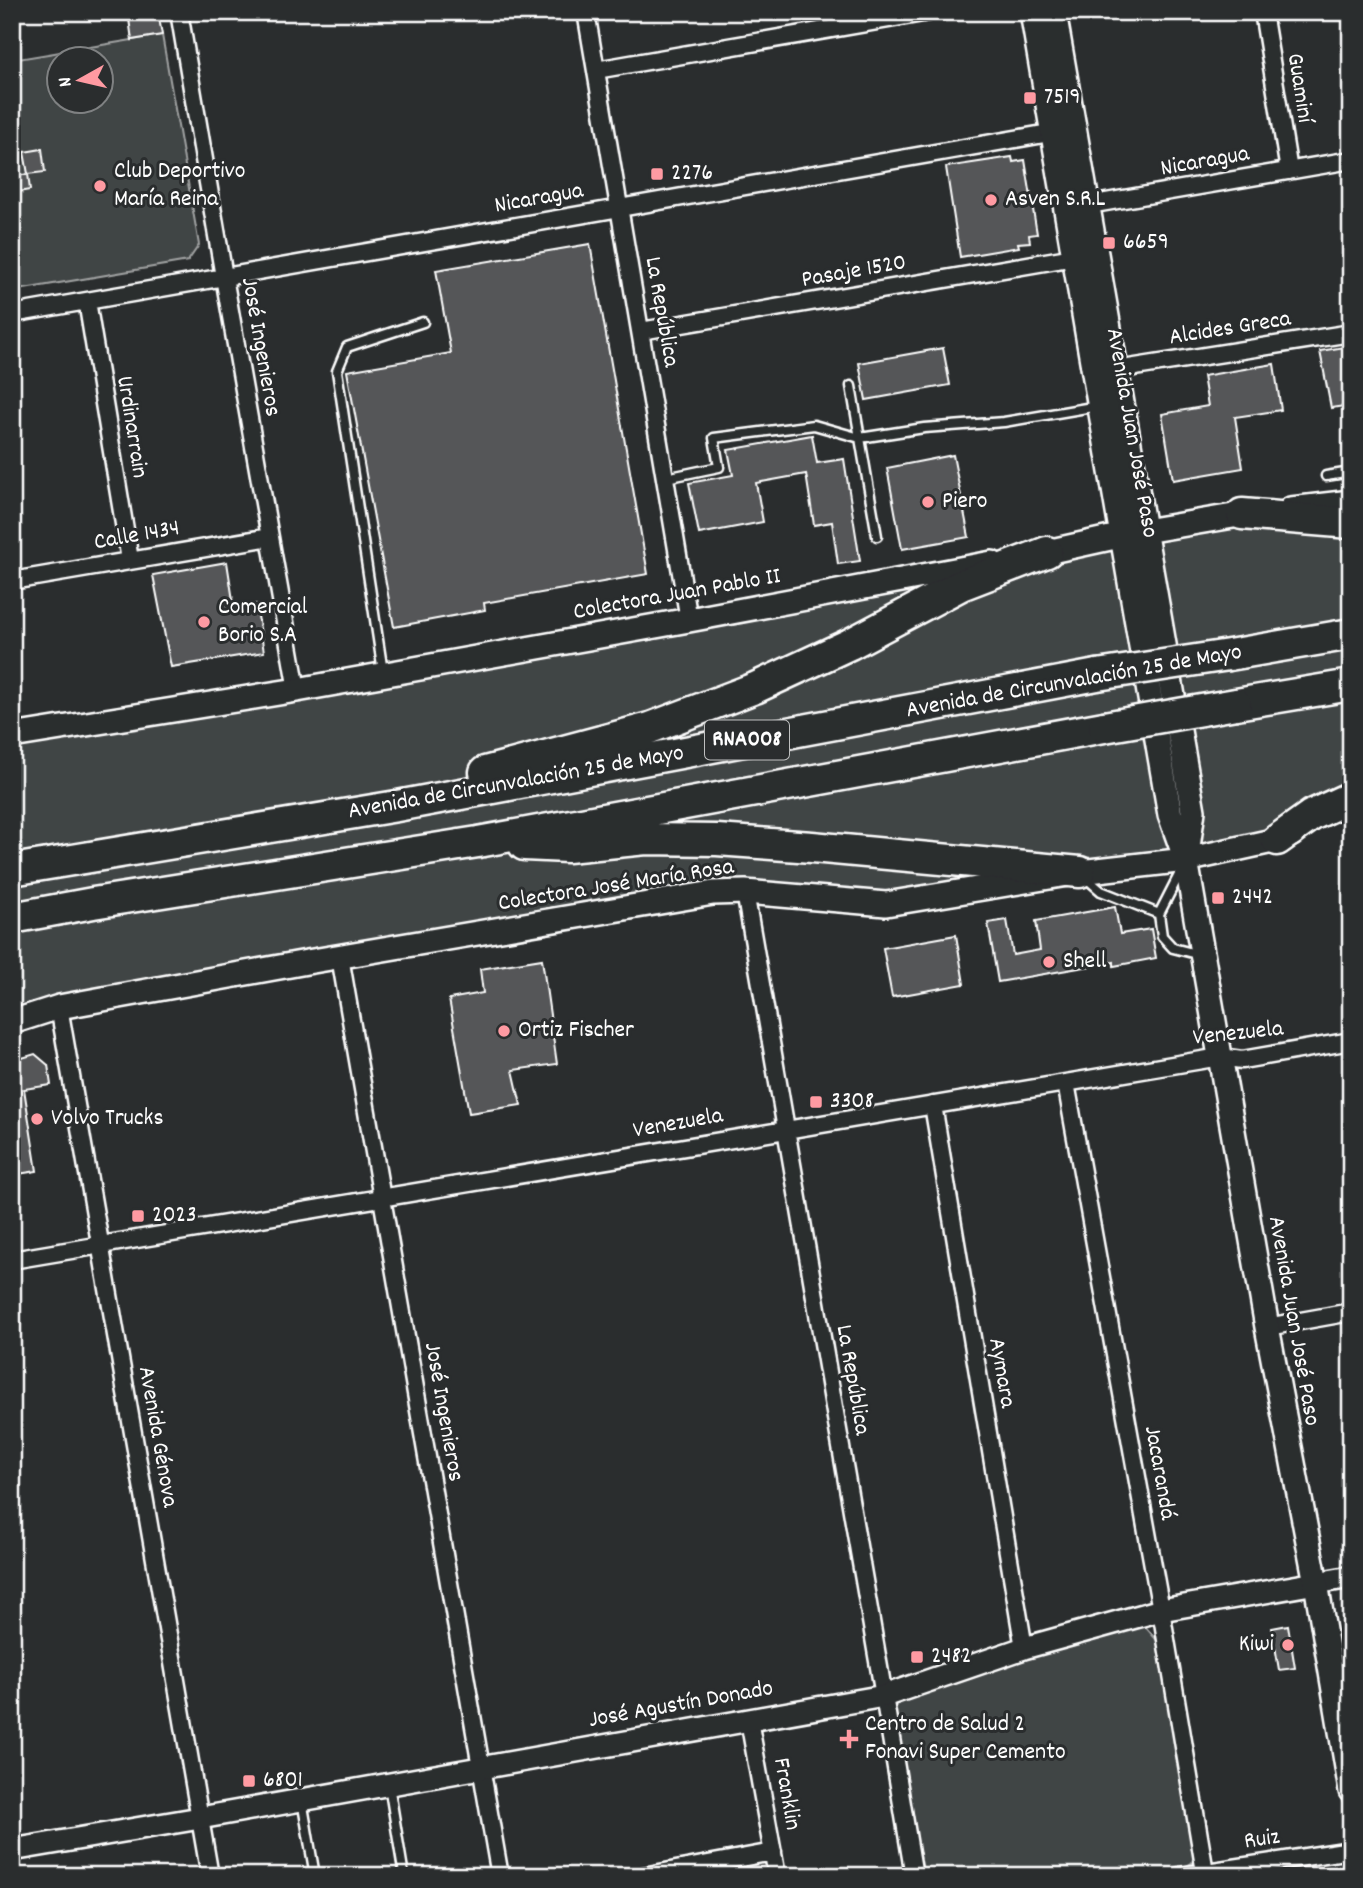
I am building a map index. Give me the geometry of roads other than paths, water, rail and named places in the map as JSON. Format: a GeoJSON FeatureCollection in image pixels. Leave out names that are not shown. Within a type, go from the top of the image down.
{"type":"FeatureCollection","features":[{"type":"Feature","properties":{"kind":"highway"},"geometry":{"type":"LineString","coordinates":[[1242,514],[1351,523]]}},
{"type":"Feature","properties":{"kind":"highway"},"geometry":{"type":"LineString","coordinates":[[397,806],[494,769],[650,728],[755,688],[850,643],[961,585],[1047,552]]}},
{"type":"Feature","properties":{"kind":"highway","name":"Avenida de Circunvalación 25 de Mayo"},"geometry":{"type":"LineString","coordinates":[[12,870],[397,806],[1097,675],[1351,635]]}},
{"type":"Feature","properties":{"kind":"highway","name":"Avenida de Circunvalación 25 de Mayo"},"geometry":{"type":"LineString","coordinates":[[12,918],[93,902],[478,842],[1104,727],[1351,685]]}},
{"type":"Feature","properties":{"kind":"highway"},"geometry":{"type":"LineString","coordinates":[[1277,840],[1312,815],[1351,797]]}},
{"type":"Feature","properties":{"kind":"highway"},"geometry":{"type":"LineString","coordinates":[[478,842],[567,847],[646,839],[717,840],[1080,872]]}},
{"type":"Feature","properties":{"kind":"main road","name":"Avenida Juan José Paso"},"geometry":{"type":"LineString","coordinates":[[1032,12],[1063,131],[1077,207],[1116,370],[1133,533]]}},
{"type":"Feature","properties":{"kind":"main road","name":"Avenida Juan José Paso"},"geometry":{"type":"LineString","coordinates":[[1054,12],[1063,131]]}},
{"type":"Feature","properties":{"kind":"main road","name":"Avenida Juan José Paso"},"geometry":{"type":"LineString","coordinates":[[1077,207],[1074,257],[1100,406],[1133,533],[1193,811],[1186,860],[1351,1791]]}},
{"type":"Feature","properties":{"kind":"main road","name":"Colectora Juan Pablo II"},"geometry":{"type":"LineString","coordinates":[[12,736],[297,690],[689,620],[1047,552],[1133,533],[1242,514],[1351,502]]}},
{"type":"Feature","properties":{"kind":"main road","name":"Colectora José María Rosa"},"geometry":{"type":"LineString","coordinates":[[12,1022],[59,1007],[713,893],[745,892],[886,904],[1080,872],[1186,860],[1277,840],[1351,813]]}},
{"type":"Feature","properties":{"kind":"street","name":"José Ingenieros"},"geometry":{"type":"LineString","coordinates":[[179,12],[297,690]]}},
{"type":"Feature","properties":{"kind":"street","name":"La República"},"geometry":{"type":"LineString","coordinates":[[586,12],[689,620]]}},
{"type":"Feature","properties":{"kind":"street"},"geometry":{"type":"LineString","coordinates":[[596,70],[929,12]]}},
{"type":"Feature","properties":{"kind":"street","name":"Guaminí"},"geometry":{"type":"LineString","coordinates":[[1263,12],[1289,171]]}},
{"type":"Feature","properties":{"kind":"street","name":"Nicaragua"},"geometry":{"type":"LineString","coordinates":[[12,314],[1063,131]]}},
{"type":"Feature","properties":{"kind":"street","name":"Nicaragua"},"geometry":{"type":"LineString","coordinates":[[1077,207],[1351,160]]}},
{"type":"Feature","properties":{"kind":"street","name":"Pasaje 1520"},"geometry":{"type":"LineString","coordinates":[[641,331],[1074,257]]}},
{"type":"Feature","properties":{"kind":"street","name":"Urdinarrain"},"geometry":{"type":"LineString","coordinates":[[87,301],[130,560]]}},
{"type":"Feature","properties":{"kind":"street","name":"Alcides Greca"},"geometry":{"type":"LineString","coordinates":[[1116,370],[1351,333]]}},
{"type":"Feature","properties":{"kind":"street","name":"Calle 1434"},"geometry":{"type":"LineString","coordinates":[[12,581],[270,537]]}},
{"type":"Feature","properties":{"kind":"street","name":"La República"},"geometry":{"type":"LineString","coordinates":[[745,892],[914,1876]]}},
{"type":"Feature","properties":{"kind":"street","name":"José Ingenieros"},"geometry":{"type":"LineString","coordinates":[[340,957],[500,1876]]}},
{"type":"Feature","properties":{"kind":"street","name":"Avenida Génova"},"geometry":{"type":"LineString","coordinates":[[59,1007],[210,1876]]}},
{"type":"Feature","properties":{"kind":"street","name":"Venezuela"},"geometry":{"type":"LineString","coordinates":[[12,1260],[1220,1057],[1242,1060],[1351,1041]]}},
{"type":"Feature","properties":{"kind":"street","name":"Jacarandá"},"geometry":{"type":"LineString","coordinates":[[1066,1083],[1205,1871]]}},
{"type":"Feature","properties":{"kind":"street","name":"Aymara"},"geometry":{"type":"LineString","coordinates":[[933,1105],[1024,1648]]}},
{"type":"Feature","properties":{"kind":"street"},"geometry":{"type":"LineString","coordinates":[[1267,1327],[1351,1312]]}},
{"type":"Feature","properties":{"kind":"street","name":"José Agustín Donado"},"geometry":{"type":"LineString","coordinates":[[12,1850],[884,1696],[1024,1648],[1161,1610],[1351,1577]]}},
{"type":"Feature","properties":{"kind":"street","name":"Franklin"},"geometry":{"type":"LineString","coordinates":[[749,1720],[777,1876]]}},
{"type":"Feature","properties":{"kind":"street","name":"Ruiz"},"geometry":{"type":"LineString","coordinates":[[1180,1876],[1351,1850]]}},
{"type":"Feature","properties":{"kind":"street"},"geometry":{"type":"LineString","coordinates":[[643,1876],[773,1852]]}},
{"type":"Feature","properties":{"kind":"lane"},"geometry":{"type":"LineString","coordinates":[[383,674],[337,371],[348,347],[423,322]]}},
{"type":"Feature","properties":{"kind":"lane"},"geometry":{"type":"LineString","coordinates":[[851,386],[877,536]]}},
{"type":"Feature","properties":{"kind":"lane"},"geometry":{"type":"LineString","coordinates":[[666,478],[719,467],[714,438],[814,425],[860,438],[924,428],[1004,422],[1100,406]]}},
{"type":"Feature","properties":{"kind":"lane"},"geometry":{"type":"LineString","coordinates":[[1326,476],[1351,472]]}},
{"type":"Feature","properties":{"kind":"lane"},"geometry":{"type":"LineString","coordinates":[[1186,860],[1159,914],[1163,936],[1172,948],[1203,956]]}},
{"type":"Feature","properties":{"kind":"lane"},"geometry":{"type":"LineString","coordinates":[[1080,872],[1101,891],[1159,914]]}},
{"type":"Feature","properties":{"kind":"lane"},"geometry":{"type":"LineString","coordinates":[[389,1784],[404,1876]]}},
{"type":"Feature","properties":{"kind":"lane"},"geometry":{"type":"LineString","coordinates":[[302,1800],[315,1876]]}},
{"type":"Feature","properties":{"kind":"place","name":"7519"},"geometry":{"type":"Point","coordinates":[1030,98]}},
{"type":"Feature","properties":{"kind":"place","name":"2276"},"geometry":{"type":"Point","coordinates":[657,174]}},
{"type":"Feature","properties":{"kind":"place","name":"Club Deportivo María Reina"},"geometry":{"type":"Point","coordinates":[100,186]}},
{"type":"Feature","properties":{"kind":"place","name":"Asven S.R.L"},"geometry":{"type":"Point","coordinates":[991,200]}},
{"type":"Feature","properties":{"kind":"place","name":"6659"},"geometry":{"type":"Point","coordinates":[1109,243]}},
{"type":"Feature","properties":{"kind":"place","name":"Piero"},"geometry":{"type":"Point","coordinates":[928,502]}},
{"type":"Feature","properties":{"kind":"place","name":"Comercial Borio S.A"},"geometry":{"type":"Point","coordinates":[204,622]}},
{"type":"Feature","properties":{"kind":"place","name":"2442"},"geometry":{"type":"Point","coordinates":[1218,898]}},
{"type":"Feature","properties":{"kind":"place","name":"Shell"},"geometry":{"type":"Point","coordinates":[1049,962]}},
{"type":"Feature","properties":{"kind":"place","name":"Ortiz Fischer"},"geometry":{"type":"Point","coordinates":[504,1031]}},
{"type":"Feature","properties":{"kind":"place","name":"3308"},"geometry":{"type":"Point","coordinates":[816,1102]}},
{"type":"Feature","properties":{"kind":"place","name":"Volvo Trucks"},"geometry":{"type":"Point","coordinates":[37,1119]}},
{"type":"Feature","properties":{"kind":"place","name":"2023"},"geometry":{"type":"Point","coordinates":[138,1216]}},
{"type":"Feature","properties":{"kind":"place","name":"Kiwi"},"geometry":{"type":"Point","coordinates":[1288,1645]}},
{"type":"Feature","properties":{"kind":"place","name":"2482"},"geometry":{"type":"Point","coordinates":[917,1657]}},
{"type":"Feature","properties":{"kind":"place","name":"Centro de Salud 2 Fonavi Super Cemento"},"geometry":{"type":"Point","coordinates":[849,1739]}},
{"type":"Feature","properties":{"kind":"place","name":"6801"},"geometry":{"type":"Point","coordinates":[249,1781]}}]}
